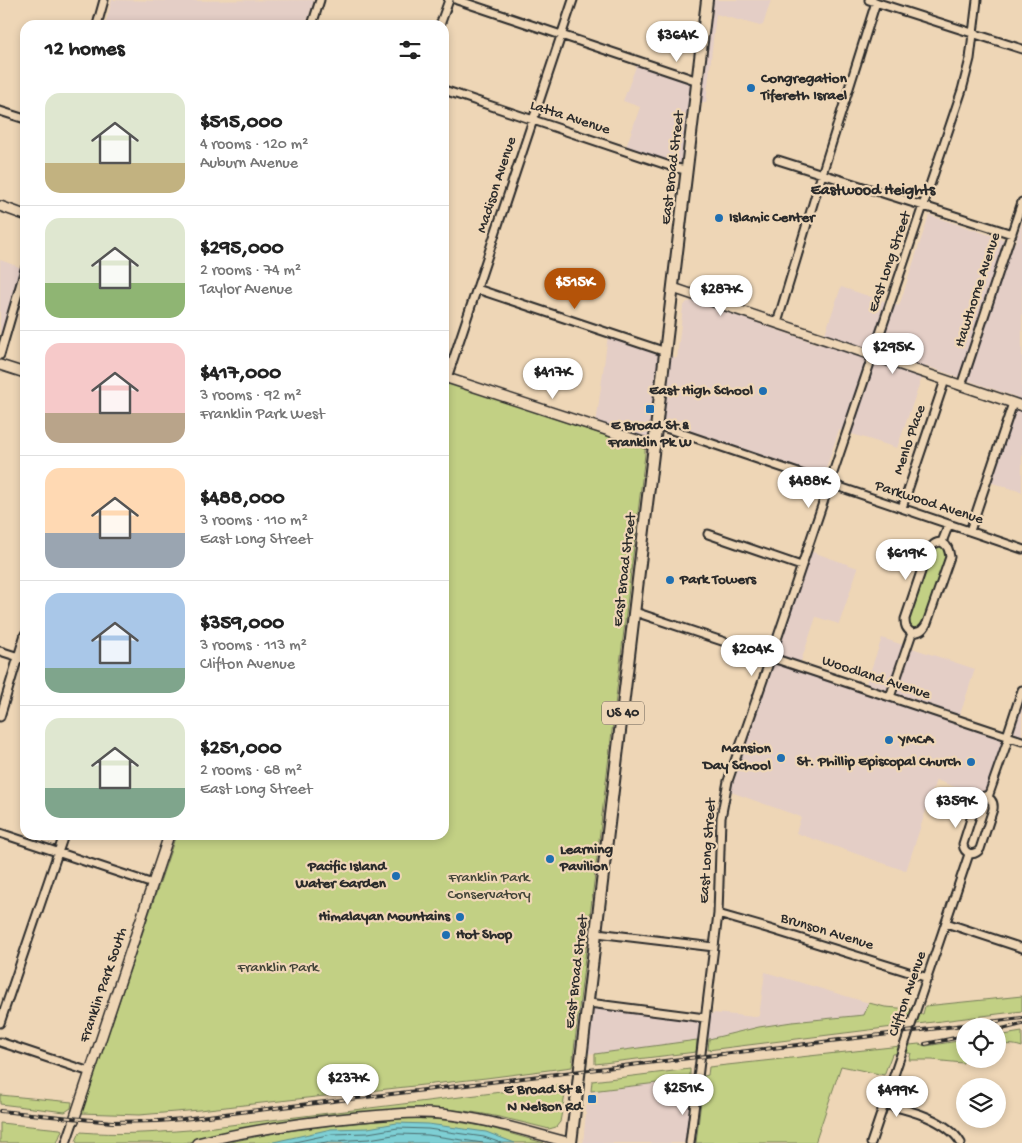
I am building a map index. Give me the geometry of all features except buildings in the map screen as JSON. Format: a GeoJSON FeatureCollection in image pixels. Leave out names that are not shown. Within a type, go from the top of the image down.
{"type":"FeatureCollection","features":[{"type":"Feature","properties":{"kind":"main road","name":"East Broad Street"},"geometry":{"type":"LineString","coordinates":[[571,1143],[707,0]]}},
{"type":"Feature","properties":{"kind":"main road"},"geometry":{"type":"LineString","coordinates":[[0,206],[20,213]]}},
{"type":"Feature","properties":{"kind":"main road"},"geometry":{"type":"LineString","coordinates":[[673,288],[1018,405]]}},
{"type":"Feature","properties":{"kind":"main road"},"geometry":{"type":"LineString","coordinates":[[0,365],[20,371]]}},
{"type":"Feature","properties":{"kind":"main road"},"geometry":{"type":"LineString","coordinates":[[449,378],[655,446]]}},
{"type":"Feature","properties":{"kind":"main road","name":"Franklin Park South"},"geometry":{"type":"LineString","coordinates":[[74,1120],[167,840]]}},
{"type":"Feature","properties":{"kind":"main road"},"geometry":{"type":"LineString","coordinates":[[197,1143],[264,1129],[314,1122],[405,1113],[428,1113],[474,1119],[571,1143]]}},
{"type":"Feature","properties":{"kind":"street"},"geometry":{"type":"LineString","coordinates":[[98,20],[104,0]]}},
{"type":"Feature","properties":{"kind":"street"},"geometry":{"type":"LineString","coordinates":[[316,20],[320,0]]}},
{"type":"Feature","properties":{"kind":"street"},"geometry":{"type":"LineString","coordinates":[[442,20],[449,0]]}},
{"type":"Feature","properties":{"kind":"street"},"geometry":{"type":"LineString","coordinates":[[457,0],[698,81]]}},
{"type":"Feature","properties":{"kind":"street","name":"Madison Avenue"},"geometry":{"type":"LineString","coordinates":[[449,366],[477,289],[573,0]]}},
{"type":"Feature","properties":{"kind":"street","name":"East Long Street"},"geometry":{"type":"LineString","coordinates":[[690,1143],[718,914],[720,831],[724,796],[731,770],[771,657],[967,74],[977,0]]}},
{"type":"Feature","properties":{"kind":"street"},"geometry":{"type":"LineString","coordinates":[[777,324],[873,1],[1022,49]]}},
{"type":"Feature","properties":{"kind":"street","name":"Latta Avenue"},"geometry":{"type":"LineString","coordinates":[[449,92],[533,121],[687,170]]}},
{"type":"Feature","properties":{"kind":"street"},"geometry":{"type":"LineString","coordinates":[[0,111],[20,117]]}},
{"type":"Feature","properties":{"kind":"street"},"geometry":{"type":"LineString","coordinates":[[778,160],[1012,234]]}},
{"type":"Feature","properties":{"kind":"street","name":"Hawthorne Avenue"},"geometry":{"type":"LineString","coordinates":[[961,386],[1022,202]]}},
{"type":"Feature","properties":{"kind":"street"},"geometry":{"type":"LineString","coordinates":[[0,355],[20,285]]}},
{"type":"Feature","properties":{"kind":"street"},"geometry":{"type":"LineString","coordinates":[[477,289],[666,352]]}},
{"type":"Feature","properties":{"kind":"street","name":"Menlo Place"},"geometry":{"type":"LineString","coordinates":[[902,508],[945,380]]}},
{"type":"Feature","properties":{"kind":"street"},"geometry":{"type":"LineString","coordinates":[[970,531],[1018,405]]}},
{"type":"Feature","properties":{"kind":"street","name":"Parkwood Avenue"},"geometry":{"type":"LineString","coordinates":[[657,425],[1022,549]]}},
{"type":"Feature","properties":{"kind":"street"},"geometry":{"type":"LineString","coordinates":[[942,542],[948,524]]}},
{"type":"Feature","properties":{"kind":"street"},"geometry":{"type":"LineString","coordinates":[[708,534],[801,566]]}},
{"type":"Feature","properties":{"kind":"street"},"geometry":{"type":"LineString","coordinates":[[942,542],[949,550],[950,557],[924,630],[912,633],[905,626],[905,619],[928,551],[932,544],[942,542]]}},
{"type":"Feature","properties":{"kind":"street","name":"Woodland Avenue"},"geometry":{"type":"LineString","coordinates":[[635,612],[1022,741]]}},
{"type":"Feature","properties":{"kind":"street"},"geometry":{"type":"LineString","coordinates":[[890,697],[912,633]]}},
{"type":"Feature","properties":{"kind":"street"},"geometry":{"type":"LineString","coordinates":[[0,651],[20,658]]}},
{"type":"Feature","properties":{"kind":"street"},"geometry":{"type":"LineString","coordinates":[[0,717],[20,661]]}},
{"type":"Feature","properties":{"kind":"street","name":"Clifton Avenue"},"geometry":{"type":"LineString","coordinates":[[988,797],[1022,690]]}},
{"type":"Feature","properties":{"kind":"street","name":"Clifton Avenue"},"geometry":{"type":"LineString","coordinates":[[982,797],[988,797],[992,800],[993,809],[980,849],[976,853],[969,854],[964,850],[963,844],[966,832],[977,801],[982,797]]}},
{"type":"Feature","properties":{"kind":"street"},"geometry":{"type":"LineString","coordinates":[[0,833],[20,840]]}},
{"type":"Feature","properties":{"kind":"street"},"geometry":{"type":"LineString","coordinates":[[21,840],[153,884]]}},
{"type":"Feature","properties":{"kind":"street"},"geometry":{"type":"LineString","coordinates":[[0,1023],[62,840]]}},
{"type":"Feature","properties":{"kind":"street","name":"Clifton Avenue"},"geometry":{"type":"LineString","coordinates":[[871,1143],[969,854]]}},
{"type":"Feature","properties":{"kind":"street","name":"Brunson Avenue"},"geometry":{"type":"LineString","coordinates":[[718,914],[928,978]]}},
{"type":"Feature","properties":{"kind":"street"},"geometry":{"type":"LineString","coordinates":[[946,923],[1022,948]]}},
{"type":"Feature","properties":{"kind":"street"},"geometry":{"type":"LineString","coordinates":[[596,933],[714,946]]}},
{"type":"Feature","properties":{"kind":"street"},"geometry":{"type":"LineString","coordinates":[[589,1003],[705,1018]]}},
{"type":"Feature","properties":{"kind":"street"},"geometry":{"type":"LineString","coordinates":[[0,1042],[90,1072]]}},
{"type":"Feature","properties":{"kind":"street"},"geometry":{"type":"LineString","coordinates":[[884,1104],[927,1117],[952,1132],[961,1143]]}},
{"type":"Feature","properties":{"kind":"street","name":"Franklin Park South"},"geometry":{"type":"LineString","coordinates":[[66,1143],[74,1120]]}},
{"type":"Feature","properties":{"kind":"shaded area"},"geometry":{"type":"Polygon","coordinates":[[[112,0],[314,0],[308,20],[106,20],[112,0]]]}},
{"type":"Feature","properties":{"kind":"shaded area"},"geometry":{"type":"Polygon","coordinates":[[[708,0],[771,0],[763,25],[760,26],[716,14],[706,103],[696,102],[687,172],[625,150],[640,107],[623,101],[638,61],[698,80],[708,0]]]}},
{"type":"Feature","properties":{"kind":"shaded area"},"geometry":{"type":"Polygon","coordinates":[[[929,215],[1015,243],[1022,222],[1022,492],[989,482],[1016,397],[926,366],[897,448],[839,430],[825,472],[821,475],[671,424],[645,449],[595,431],[608,335],[677,358],[683,307],[687,302],[694,301],[821,345],[841,287],[899,306],[929,215]]]}},
{"type":"Feature","properties":{"kind":"shaded area"},"geometry":{"type":"Polygon","coordinates":[[[0,260],[20,267],[20,286],[0,356],[0,260]]]}},
{"type":"Feature","properties":{"kind":"shaded area"},"geometry":{"type":"Polygon","coordinates":[[[807,550],[858,568],[839,624],[816,617],[799,667],[864,689],[882,638],[975,669],[958,721],[1005,736],[1022,685],[1022,742],[1010,738],[990,800],[936,780],[906,871],[796,833],[801,817],[728,791],[807,550]]]}},
{"type":"Feature","properties":{"kind":"shaded area"},"geometry":{"type":"Polygon","coordinates":[[[765,972],[869,1003],[865,1015],[792,1022],[759,1027],[709,1039],[595,1054],[574,1052],[580,1001],[701,1016],[714,1013],[756,1017],[759,1016],[765,972]]]}},
{"type":"Feature","properties":{"kind":"shaded area"},"geometry":{"type":"Polygon","coordinates":[[[704,1076],[696,1143],[583,1143],[588,1092],[704,1076]]]}},
{"type":"Feature","properties":{"kind":"green space","name":"Franklin Park"},"geometry":{"type":"Polygon","coordinates":[[[449,384],[645,449],[572,1067],[199,1110],[139,1115],[81,1113],[174,840],[449,840],[449,384]]]}},
{"type":"Feature","properties":{"kind":"green space"},"geometry":{"type":"Polygon","coordinates":[[[939,546],[946,551],[947,556],[922,627],[914,629],[908,621],[932,551],[939,546]]]}},
{"type":"Feature","properties":{"kind":"green space"},"geometry":{"type":"Polygon","coordinates":[[[1022,996],[1022,1011],[708,1050],[709,1039],[759,1027],[864,1015],[869,1003],[885,1007],[912,1009],[911,1014],[923,1014],[925,1006],[1022,996]]]}},
{"type":"Feature","properties":{"kind":"green space"},"geometry":{"type":"Polygon","coordinates":[[[1022,1032],[1022,1047],[1006,1045],[1006,1035],[1022,1032]]]}},
{"type":"Feature","properties":{"kind":"green space"},"geometry":{"type":"Polygon","coordinates":[[[697,1040],[696,1052],[595,1064],[595,1054],[697,1040]]]}},
{"type":"Feature","properties":{"kind":"green space"},"geometry":{"type":"Polygon","coordinates":[[[956,1041],[956,1062],[909,1060],[911,1053],[892,1054],[884,1075],[841,1066],[815,1143],[696,1143],[704,1076],[708,1075],[709,1067],[919,1044],[926,1046],[956,1041]]]}},
{"type":"Feature","properties":{"kind":"green space"},"geometry":{"type":"Polygon","coordinates":[[[690,1069],[690,1079],[591,1091],[592,1081],[690,1069]]]}},
{"type":"Feature","properties":{"kind":"green space"},"geometry":{"type":"Polygon","coordinates":[[[567,1084],[560,1122],[556,1127],[549,1129],[501,1117],[451,1110],[418,1109],[231,1133],[183,1143],[77,1143],[76,1141],[80,1132],[134,1133],[189,1130],[567,1084]]]}},
{"type":"Feature","properties":{"kind":"green space"},"geometry":{"type":"Polygon","coordinates":[[[0,1095],[72,1102],[71,1108],[65,1112],[0,1104],[0,1095]]]}},
{"type":"Feature","properties":{"kind":"green space"},"geometry":{"type":"Polygon","coordinates":[[[406,1118],[446,1120],[487,1127],[544,1143],[225,1143],[280,1132],[406,1118]]]}},
{"type":"Feature","properties":{"kind":"green space"},"geometry":{"type":"Polygon","coordinates":[[[0,1123],[62,1130],[57,1143],[0,1143],[0,1123]]]}},
{"type":"Feature","properties":{"kind":"water"},"geometry":{"type":"Polygon","coordinates":[[[397,1123],[428,1124],[486,1132],[515,1143],[269,1143],[331,1129],[368,1128],[397,1123]]]}},
{"type":"Feature","properties":{"kind":"railway"},"geometry":{"type":"LineString","coordinates":[[0,1111],[112,1122],[183,1119],[1022,1018]]}},
{"type":"Feature","properties":{"kind":"railway"},"geometry":{"type":"LineString","coordinates":[[1006,1028],[1022,1024]]}},
{"type":"Feature","properties":{"kind":"railway"},"geometry":{"type":"LineString","coordinates":[[925,1044],[956,1038]]}},
{"type":"Feature","properties":{"kind":"place","name":"Congregation Tifereth Israel"},"geometry":{"type":"Point","coordinates":[751,88]}},
{"type":"Feature","properties":{"kind":"place","name":"Islamic Center"},"geometry":{"type":"Point","coordinates":[719,218]}},
{"type":"Feature","properties":{"kind":"place","name":"East High School"},"geometry":{"type":"Point","coordinates":[763,391]}},
{"type":"Feature","properties":{"kind":"place","name":"E Broad St & Franklin Pk W"},"geometry":{"type":"Point","coordinates":[650,409]}},
{"type":"Feature","properties":{"kind":"place","name":"Park Towers"},"geometry":{"type":"Point","coordinates":[670,580]}},
{"type":"Feature","properties":{"kind":"place","name":"YMCA"},"geometry":{"type":"Point","coordinates":[889,740]}},
{"type":"Feature","properties":{"kind":"place","name":"Mansion Day School"},"geometry":{"type":"Point","coordinates":[781,758]}},
{"type":"Feature","properties":{"kind":"place","name":"St. Phillip Episcopal Church"},"geometry":{"type":"Point","coordinates":[971,762]}},
{"type":"Feature","properties":{"kind":"place","name":"Learning Pavilion"},"geometry":{"type":"Point","coordinates":[550,859]}},
{"type":"Feature","properties":{"kind":"place","name":"Pacific Island Water Garden"},"geometry":{"type":"Point","coordinates":[396,876]}},
{"type":"Feature","properties":{"kind":"place","name":"Himalayan Mountains"},"geometry":{"type":"Point","coordinates":[460,917]}},
{"type":"Feature","properties":{"kind":"place","name":"Hot Shop"},"geometry":{"type":"Point","coordinates":[446,935]}},
{"type":"Feature","properties":{"kind":"place","name":"E Broad St & N Nelson Rd"},"geometry":{"type":"Point","coordinates":[592,1099]}},
{"type":"Feature","properties":{"kind":"district","name":"Eastwood Heights"},"geometry":{"type":"Point","coordinates":[873,191]}},
{"type":"Feature","properties":{"kind":"park label","name":"Franklin Park Conservatory"},"geometry":{"type":"Point","coordinates":[489,886]}}]}
